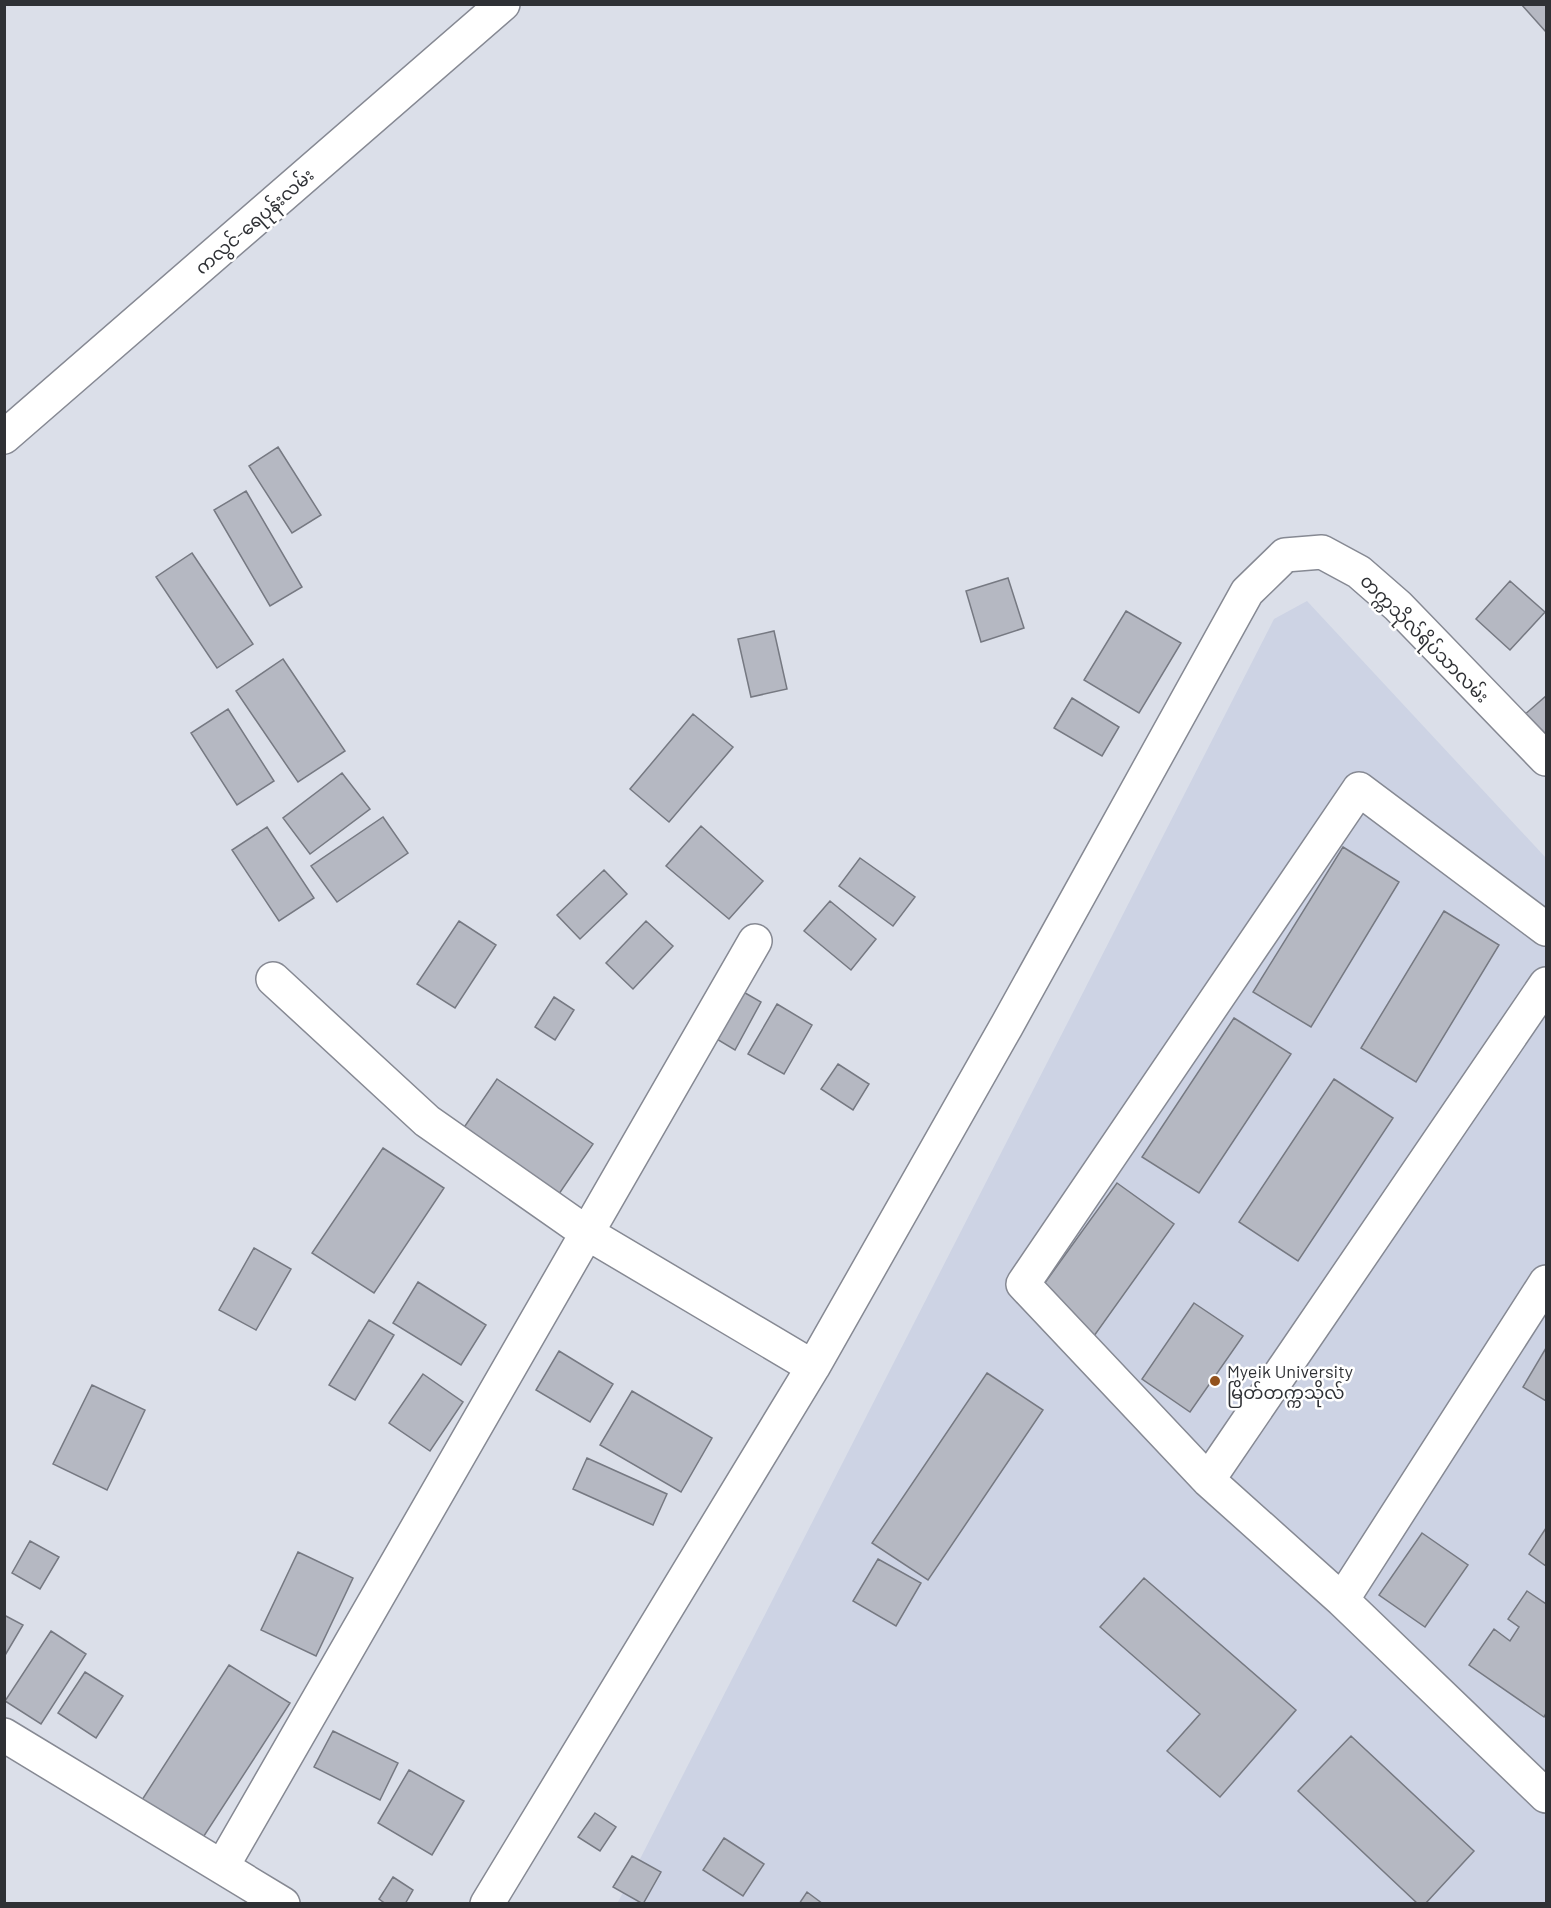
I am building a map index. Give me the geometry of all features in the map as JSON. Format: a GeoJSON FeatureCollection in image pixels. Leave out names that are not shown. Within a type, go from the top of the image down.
{"type":"FeatureCollection","features":[{"type":"Feature","properties":{"kind":"street","name":"ကလွင်-ရေပုန်းလမ်း"},"geometry":{"type":"LineString","coordinates":[[4,437],[503,4]]}},
{"type":"Feature","properties":{"kind":"street","name":"တက္ကသိုလ်ရိပ်သာလမ်း"},"geometry":{"type":"LineString","coordinates":[[813,1367],[1006,1027],[1247,592],[1286,555],[1322,552],[1359,572],[1398,606],[1546,759]]}},
{"type":"Feature","properties":{"kind":"street"},"geometry":{"type":"LineString","coordinates":[[1546,929],[1359,789],[1023,1284],[1208,1480],[1342,1600],[1546,1796]]}},
{"type":"Feature","properties":{"kind":"street"},"geometry":{"type":"LineString","coordinates":[[222,1867],[756,941]]}},
{"type":"Feature","properties":{"kind":"street"},"geometry":{"type":"LineString","coordinates":[[273,979],[428,1121],[587,1233],[813,1367],[488,1904]]}},
{"type":"Feature","properties":{"kind":"street"},"geometry":{"type":"LineString","coordinates":[[1208,1480],[1546,984]]}},
{"type":"Feature","properties":{"kind":"street"},"geometry":{"type":"LineString","coordinates":[[1342,1600],[1546,1282]]}},
{"type":"Feature","properties":{"kind":"street"},"geometry":{"type":"LineString","coordinates":[[5,1735],[283,1904]]}},
{"type":"Feature","properties":{"kind":"shaded area","name":"Myeik University မြိတ်တက္ကသိုလ်"},"geometry":{"type":"Polygon","coordinates":[[[1307,601],[1546,858],[1546,1903],[617,1904],[1274,619],[1307,601]]]}},
{"type":"Feature","properties":{"kind":"building"},"geometry":{"type":"Polygon","coordinates":[[[1521,4],[1546,4],[1546,32],[1521,4]]]}},
{"type":"Feature","properties":{"kind":"building"},"geometry":{"type":"Polygon","coordinates":[[[278,447],[321,515],[292,533],[249,466],[278,447]]]}},
{"type":"Feature","properties":{"kind":"building"},"geometry":{"type":"Polygon","coordinates":[[[246,491],[302,587],[270,606],[214,510],[246,491]]]}},
{"type":"Feature","properties":{"kind":"building"},"geometry":{"type":"Polygon","coordinates":[[[192,553],[253,644],[217,668],[156,577],[192,553]]]}},
{"type":"Feature","properties":{"kind":"building"},"geometry":{"type":"Polygon","coordinates":[[[1008,578],[1024,628],[981,642],[966,591],[1008,578]]]}},
{"type":"Feature","properties":{"kind":"building"},"geometry":{"type":"Polygon","coordinates":[[[1510,581],[1545,612],[1510,650],[1476,619],[1510,581]]]}},
{"type":"Feature","properties":{"kind":"building"},"geometry":{"type":"Polygon","coordinates":[[[1126,611],[1181,643],[1139,713],[1084,680],[1126,611]]]}},
{"type":"Feature","properties":{"kind":"building"},"geometry":{"type":"Polygon","coordinates":[[[774,631],[787,689],[751,697],[738,639],[774,631]]]}},
{"type":"Feature","properties":{"kind":"building"},"geometry":{"type":"Polygon","coordinates":[[[283,659],[345,751],[298,782],[236,691],[283,659]]]}},
{"type":"Feature","properties":{"kind":"building"},"geometry":{"type":"Polygon","coordinates":[[[1546,696],[1546,743],[1523,716],[1546,696]]]}},
{"type":"Feature","properties":{"kind":"building"},"geometry":{"type":"Polygon","coordinates":[[[1072,698],[1119,727],[1102,756],[1054,728],[1072,698]]]}},
{"type":"Feature","properties":{"kind":"building"},"geometry":{"type":"Polygon","coordinates":[[[228,709],[274,781],[237,805],[191,733],[228,709]]]}},
{"type":"Feature","properties":{"kind":"building"},"geometry":{"type":"Polygon","coordinates":[[[693,714],[733,747],[669,822],[630,789],[693,714]]]}},
{"type":"Feature","properties":{"kind":"building"},"geometry":{"type":"Polygon","coordinates":[[[342,773],[370,809],[310,854],[283,818],[342,773]]]}},
{"type":"Feature","properties":{"kind":"building"},"geometry":{"type":"Polygon","coordinates":[[[383,817],[408,853],[337,902],[311,866],[383,817]]]}},
{"type":"Feature","properties":{"kind":"building"},"geometry":{"type":"Polygon","coordinates":[[[701,826],[763,881],[729,919],[666,866],[701,826]]]}},
{"type":"Feature","properties":{"kind":"building"},"geometry":{"type":"Polygon","coordinates":[[[267,827],[314,898],[279,921],[232,850],[267,827]]]}},
{"type":"Feature","properties":{"kind":"building"},"geometry":{"type":"Polygon","coordinates":[[[1343,847],[1399,882],[1311,1027],[1253,992],[1343,847]]]}},
{"type":"Feature","properties":{"kind":"building"},"geometry":{"type":"Polygon","coordinates":[[[860,858],[915,897],[893,926],[839,886],[860,858]]]}},
{"type":"Feature","properties":{"kind":"building"},"geometry":{"type":"Polygon","coordinates":[[[604,870],[627,894],[580,939],[557,915],[604,870]]]}},
{"type":"Feature","properties":{"kind":"building"},"geometry":{"type":"Polygon","coordinates":[[[830,901],[876,939],[851,970],[804,931],[830,901]]]}},
{"type":"Feature","properties":{"kind":"building"},"geometry":{"type":"Polygon","coordinates":[[[1444,911],[1499,945],[1416,1082],[1361,1048],[1444,911]]]}},
{"type":"Feature","properties":{"kind":"building"},"geometry":{"type":"Polygon","coordinates":[[[459,921],[496,945],[455,1008],[417,984],[459,921]]]}},
{"type":"Feature","properties":{"kind":"building"},"geometry":{"type":"Polygon","coordinates":[[[646,921],[673,946],[633,989],[606,963],[646,921]]]}},
{"type":"Feature","properties":{"kind":"building"},"geometry":{"type":"Polygon","coordinates":[[[740,990],[761,1002],[735,1050],[715,1038],[740,990]]]}},
{"type":"Feature","properties":{"kind":"building"},"geometry":{"type":"Polygon","coordinates":[[[554,997],[574,1010],[555,1040],[535,1027],[554,997]]]}},
{"type":"Feature","properties":{"kind":"building"},"geometry":{"type":"Polygon","coordinates":[[[777,1004],[812,1025],[784,1074],[748,1054],[777,1004]]]}},
{"type":"Feature","properties":{"kind":"building"},"geometry":{"type":"Polygon","coordinates":[[[1234,1018],[1291,1054],[1199,1193],[1142,1157],[1234,1018]]]}},
{"type":"Feature","properties":{"kind":"building"},"geometry":{"type":"Polygon","coordinates":[[[838,1064],[869,1084],[853,1110],[821,1089],[838,1064]]]}},
{"type":"Feature","properties":{"kind":"building"},"geometry":{"type":"Polygon","coordinates":[[[497,1079],[593,1144],[546,1213],[450,1148],[497,1079]]]}},
{"type":"Feature","properties":{"kind":"building"},"geometry":{"type":"Polygon","coordinates":[[[1334,1079],[1393,1118],[1298,1261],[1239,1222],[1334,1079]]]}},
{"type":"Feature","properties":{"kind":"building"},"geometry":{"type":"Polygon","coordinates":[[[383,1148],[444,1188],[374,1293],[312,1253],[383,1148]]]}},
{"type":"Feature","properties":{"kind":"building"},"geometry":{"type":"Polygon","coordinates":[[[1117,1183],[1174,1224],[1084,1350],[1026,1309],[1117,1183]]]}},
{"type":"Feature","properties":{"kind":"building"},"geometry":{"type":"Polygon","coordinates":[[[254,1248],[291,1269],[256,1330],[219,1310],[254,1248]]]}},
{"type":"Feature","properties":{"kind":"building"},"geometry":{"type":"Polygon","coordinates":[[[418,1282],[486,1325],[461,1365],[393,1323],[418,1282]]]}},
{"type":"Feature","properties":{"kind":"building"},"geometry":{"type":"Polygon","coordinates":[[[1194,1303],[1243,1336],[1190,1412],[1142,1379],[1194,1303]]]}},
{"type":"Feature","properties":{"kind":"building"},"geometry":{"type":"Polygon","coordinates":[[[369,1320],[394,1335],[355,1400],[329,1385],[369,1320]]]}},
{"type":"Feature","properties":{"kind":"building"},"geometry":{"type":"Polygon","coordinates":[[[1546,1348],[1546,1401],[1523,1387],[1546,1348]]]}},
{"type":"Feature","properties":{"kind":"building"},"geometry":{"type":"Polygon","coordinates":[[[559,1351],[613,1384],[590,1422],[536,1390],[559,1351]]]}},
{"type":"Feature","properties":{"kind":"building"},"geometry":{"type":"Polygon","coordinates":[[[987,1373],[1043,1410],[928,1580],[872,1543],[987,1373]]]}},
{"type":"Feature","properties":{"kind":"building"},"geometry":{"type":"Polygon","coordinates":[[[423,1374],[463,1402],[430,1451],[389,1423],[423,1374]]]}},
{"type":"Feature","properties":{"kind":"building"},"geometry":{"type":"Polygon","coordinates":[[[92,1385],[145,1410],[107,1490],[53,1464],[92,1385]]]}},
{"type":"Feature","properties":{"kind":"building"},"geometry":{"type":"Polygon","coordinates":[[[632,1391],[712,1438],[681,1492],[600,1445],[632,1391]]]}},
{"type":"Feature","properties":{"kind":"building"},"geometry":{"type":"Polygon","coordinates":[[[587,1458],[667,1494],[653,1525],[573,1489],[587,1458]]]}},
{"type":"Feature","properties":{"kind":"building"},"geometry":{"type":"Polygon","coordinates":[[[1546,1528],[1546,1566],[1529,1554],[1546,1528]]]}},
{"type":"Feature","properties":{"kind":"building"},"geometry":{"type":"Polygon","coordinates":[[[1422,1533],[1468,1565],[1425,1627],[1379,1595],[1422,1533]]]}},
{"type":"Feature","properties":{"kind":"building"},"geometry":{"type":"Polygon","coordinates":[[[30,1541],[59,1557],[40,1589],[12,1573],[30,1541]]]}},
{"type":"Feature","properties":{"kind":"building"},"geometry":{"type":"Polygon","coordinates":[[[298,1552],[353,1578],[316,1656],[261,1630],[298,1552]]]}},
{"type":"Feature","properties":{"kind":"building"},"geometry":{"type":"Polygon","coordinates":[[[878,1559],[921,1583],[896,1626],[853,1601],[878,1559]]]}},
{"type":"Feature","properties":{"kind":"building"},"geometry":{"type":"Polygon","coordinates":[[[1144,1578],[1296,1710],[1220,1797],[1167,1751],[1200,1714],[1100,1627],[1144,1578]]]}},
{"type":"Feature","properties":{"kind":"building"},"geometry":{"type":"Polygon","coordinates":[[[1527,1591],[1546,1604],[1546,1713],[1544,1717],[1469,1665],[1494,1629],[1510,1641],[1519,1627],[1508,1619],[1527,1591]]]}},
{"type":"Feature","properties":{"kind":"building"},"geometry":{"type":"Polygon","coordinates":[[[4,1615],[23,1625],[4,1657],[4,1615]]]}},
{"type":"Feature","properties":{"kind":"building"},"geometry":{"type":"Polygon","coordinates":[[[51,1631],[86,1654],[41,1724],[5,1701],[51,1631]]]}},
{"type":"Feature","properties":{"kind":"building"},"geometry":{"type":"Polygon","coordinates":[[[229,1665],[290,1703],[191,1856],[131,1817],[229,1665]]]}},
{"type":"Feature","properties":{"kind":"building"},"geometry":{"type":"Polygon","coordinates":[[[85,1672],[123,1696],[96,1738],[58,1713],[85,1672]]]}},
{"type":"Feature","properties":{"kind":"building"},"geometry":{"type":"Polygon","coordinates":[[[333,1731],[398,1763],[380,1800],[314,1767],[333,1731]]]}},
{"type":"Feature","properties":{"kind":"building"},"geometry":{"type":"Polygon","coordinates":[[[1351,1736],[1474,1851],[1425,1904],[1418,1904],[1298,1791],[1351,1736]]]}},
{"type":"Feature","properties":{"kind":"building"},"geometry":{"type":"Polygon","coordinates":[[[409,1770],[464,1801],[432,1855],[378,1823],[409,1770]]]}},
{"type":"Feature","properties":{"kind":"building"},"geometry":{"type":"Polygon","coordinates":[[[595,1813],[616,1827],[600,1851],[578,1837],[595,1813]]]}},
{"type":"Feature","properties":{"kind":"building"},"geometry":{"type":"Polygon","coordinates":[[[724,1838],[764,1864],[743,1896],[703,1870],[724,1838]]]}},
{"type":"Feature","properties":{"kind":"building"},"geometry":{"type":"Polygon","coordinates":[[[632,1856],[661,1872],[643,1904],[613,1887],[632,1856]]]}},
{"type":"Feature","properties":{"kind":"building"},"geometry":{"type":"Polygon","coordinates":[[[393,1877],[413,1890],[405,1904],[386,1904],[379,1899],[393,1877]]]}},
{"type":"Feature","properties":{"kind":"building"},"geometry":{"type":"Polygon","coordinates":[[[807,1892],[823,1904],[799,1904],[807,1892]]]}},
{"type":"Feature","properties":{"kind":"place","name":"Myeik University မြိတ်တက္ကသိုလ်"},"geometry":{"type":"Point","coordinates":[1215,1381]}}]}
